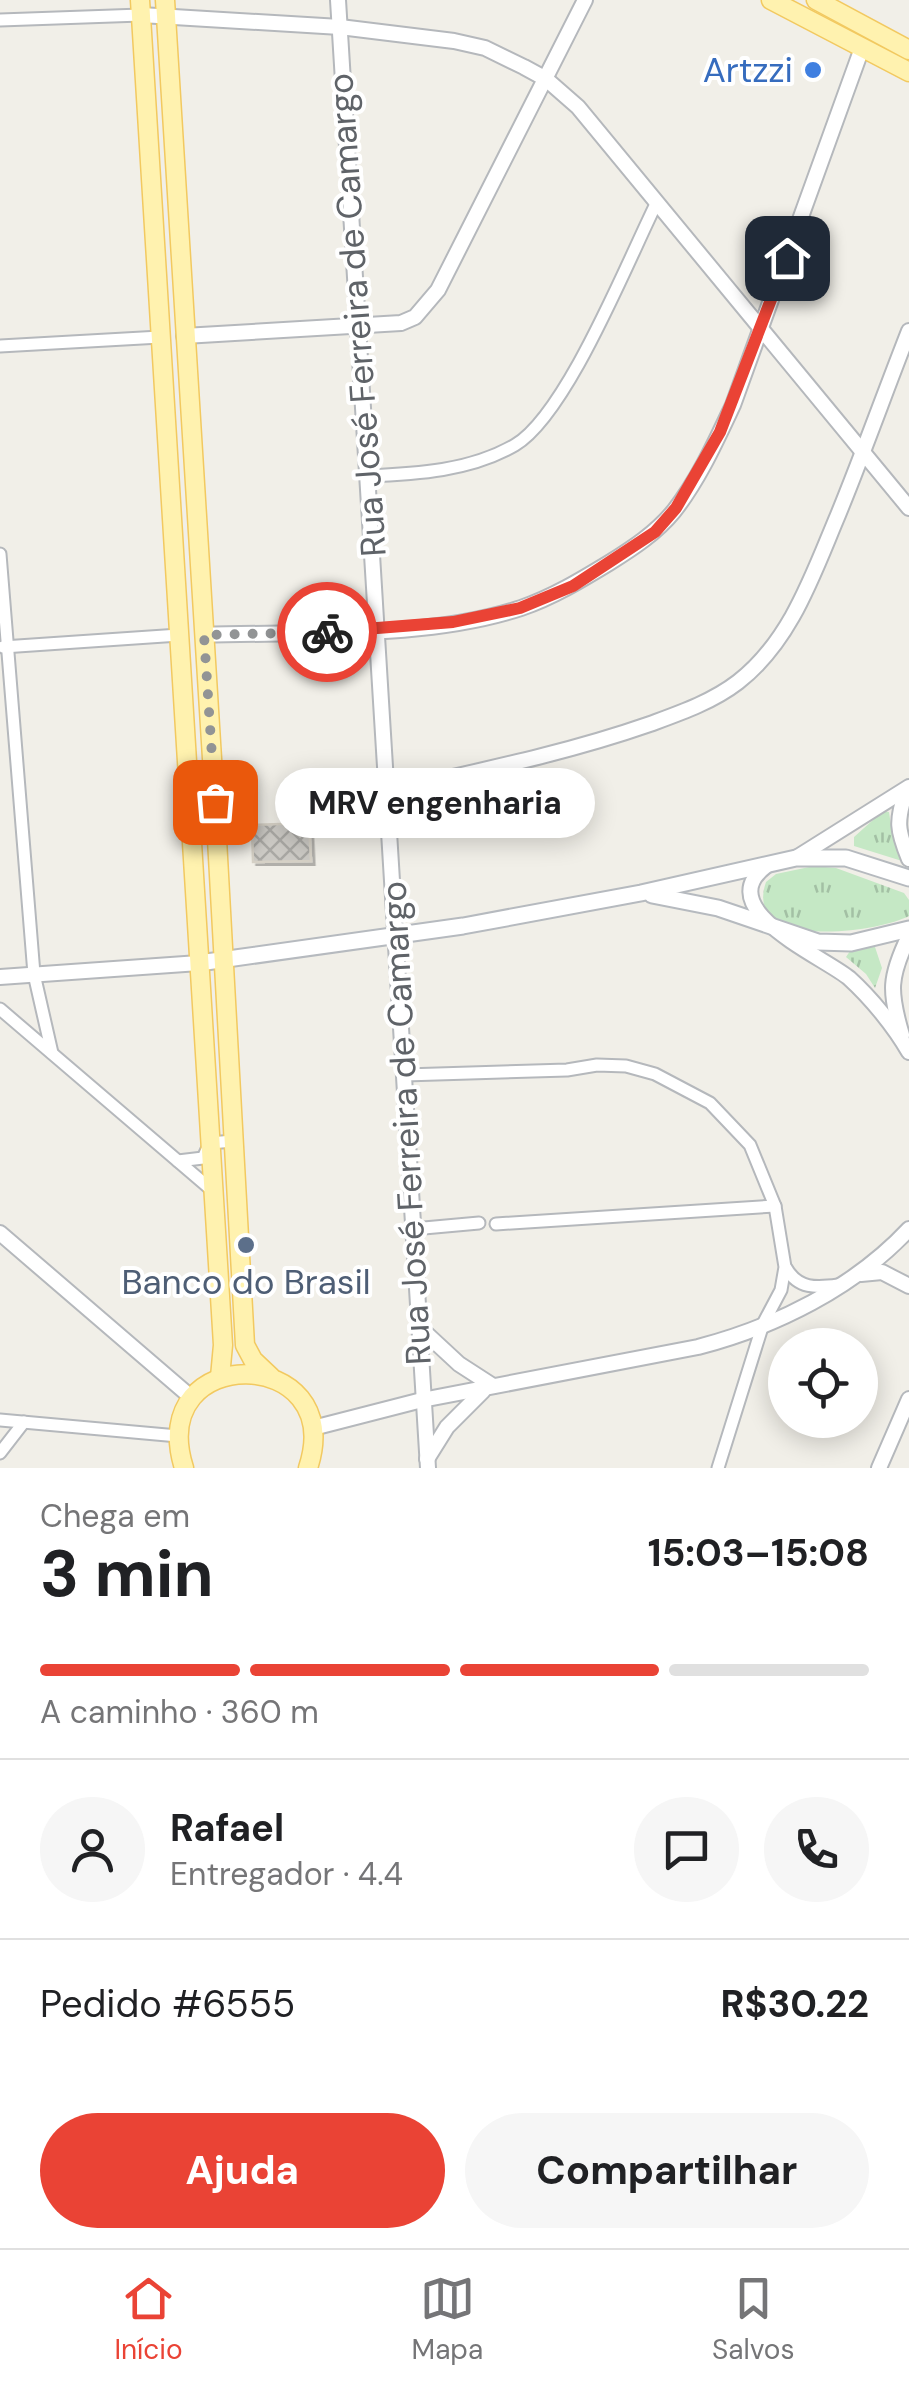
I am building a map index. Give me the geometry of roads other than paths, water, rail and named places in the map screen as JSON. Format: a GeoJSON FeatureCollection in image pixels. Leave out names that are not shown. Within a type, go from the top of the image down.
{"type":"FeatureCollection","features":[{"type":"Feature","properties":{"kind":"main road"},"geometry":{"type":"LineString","coordinates":[[771,0],[909,72]]}},
{"type":"Feature","properties":{"kind":"main road"},"geometry":{"type":"LineString","coordinates":[[816,0],[909,50]]}},
{"type":"Feature","properties":{"kind":"main road"},"geometry":{"type":"LineString","coordinates":[[141,8],[223,1345],[220,1377]]}},
{"type":"Feature","properties":{"kind":"main road"},"geometry":{"type":"LineString","coordinates":[[166,8],[245,1345],[253,1360],[291,1389],[306,1407],[314,1428],[314,1451],[308,1468]]}},
{"type":"Feature","properties":{"kind":"main road"},"geometry":{"type":"LineString","coordinates":[[148,150],[173,148]]}},
{"type":"Feature","properties":{"kind":"main road"},"geometry":{"type":"LineString","coordinates":[[168,460],[192,457]]}},
{"type":"Feature","properties":{"kind":"main road"},"geometry":{"type":"LineString","coordinates":[[172,528],[196,526]]}},
{"type":"Feature","properties":{"kind":"main road"},"geometry":{"type":"LineString","coordinates":[[189,782],[214,780]]}},
{"type":"Feature","properties":{"kind":"main road"},"geometry":{"type":"LineString","coordinates":[[199,963],[396,936],[641,893],[796,858],[846,858],[909,878]]}},
{"type":"Feature","properties":{"kind":"main road"},"geometry":{"type":"LineString","coordinates":[[195,869],[219,868]]}},
{"type":"Feature","properties":{"kind":"main road"},"geometry":{"type":"LineString","coordinates":[[641,893],[718,908],[818,942],[909,933]]}},
{"type":"Feature","properties":{"kind":"main road"},"geometry":{"type":"LineString","coordinates":[[206,1066],[228,1064]]}},
{"type":"Feature","properties":{"kind":"main road"},"geometry":{"type":"LineString","coordinates":[[184,1468],[178,1436],[184,1410],[192,1398],[220,1377],[237,1372],[272,1377]]}},
{"type":"Feature","properties":{"kind":"street","name":"Rua José Ferreira de Camargo"},"geometry":{"type":"LineString","coordinates":[[338,0],[427,1464]]}},
{"type":"Feature","properties":{"kind":"street"},"geometry":{"type":"LineString","coordinates":[[184,336],[401,323],[415,317],[429,304],[585,0]]}},
{"type":"Feature","properties":{"kind":"street"},"geometry":{"type":"LineString","coordinates":[[0,20],[166,8],[420,36],[485,48],[546,79],[578,108],[909,508]]}},
{"type":"Feature","properties":{"kind":"street"},"geometry":{"type":"LineString","coordinates":[[204,635],[378,630],[453,622],[520,608],[573,586],[655,532],[676,508],[707,459],[733,404],[862,48]]}},
{"type":"Feature","properties":{"kind":"street"},"geometry":{"type":"LineString","coordinates":[[366,476],[450,470],[518,443],[546,418],[567,386],[657,202]]}},
{"type":"Feature","properties":{"kind":"street"},"geometry":{"type":"LineString","coordinates":[[386,792],[590,745],[714,698],[740,680],[768,652],[798,609],[909,331]]}},
{"type":"Feature","properties":{"kind":"street"},"geometry":{"type":"LineString","coordinates":[[0,346],[160,337]]}},
{"type":"Feature","properties":{"kind":"street"},"geometry":{"type":"LineString","coordinates":[[0,554],[4,647],[34,974],[52,1054]]}},
{"type":"Feature","properties":{"kind":"street"},"geometry":{"type":"LineString","coordinates":[[4,647],[179,635]]}},
{"type":"Feature","properties":{"kind":"street"},"geometry":{"type":"LineString","coordinates":[[796,858],[907,789]]}},
{"type":"Feature","properties":{"kind":"street"},"geometry":{"type":"LineString","coordinates":[[907,789],[897,817],[909,859]]}},
{"type":"Feature","properties":{"kind":"street"},"geometry":{"type":"LineString","coordinates":[[766,866],[756,873],[756,913],[772,928],[848,977],[907,1048]]}},
{"type":"Feature","properties":{"kind":"street"},"geometry":{"type":"LineString","coordinates":[[907,1048],[891,990],[909,933]]}},
{"type":"Feature","properties":{"kind":"street"},"geometry":{"type":"LineString","coordinates":[[0,977],[199,963]]}},
{"type":"Feature","properties":{"kind":"street"},"geometry":{"type":"LineString","coordinates":[[0,1009],[213,1191]]}},
{"type":"Feature","properties":{"kind":"street"},"geometry":{"type":"LineString","coordinates":[[405,1075],[626,1066],[654,1074],[710,1103],[750,1145],[775,1206],[786,1266],[780,1290],[763,1324],[719,1464],[703,1468]]}},
{"type":"Feature","properties":{"kind":"street"},"geometry":{"type":"LineString","coordinates":[[178,1161],[203,1158],[210,1143],[233,1142]]}},
{"type":"Feature","properties":{"kind":"street"},"geometry":{"type":"LineString","coordinates":[[496,1224],[775,1206]]}},
{"type":"Feature","properties":{"kind":"street"},"geometry":{"type":"LineString","coordinates":[[414,1229],[479,1223]]}},
{"type":"Feature","properties":{"kind":"street"},"geometry":{"type":"LineString","coordinates":[[314,1428],[422,1400],[739,1336],[861,1274],[909,1229]]}},
{"type":"Feature","properties":{"kind":"street"},"geometry":{"type":"LineString","coordinates":[[0,1233],[192,1398]]}},
{"type":"Feature","properties":{"kind":"street"},"geometry":{"type":"LineString","coordinates":[[786,1266],[799,1284],[812,1288],[838,1286]]}},
{"type":"Feature","properties":{"kind":"street"},"geometry":{"type":"LineString","coordinates":[[861,1274],[882,1272],[909,1286]]}},
{"type":"Feature","properties":{"kind":"street"},"geometry":{"type":"LineString","coordinates":[[418,1326],[490,1387]]}},
{"type":"Feature","properties":{"kind":"street"},"geometry":{"type":"LineString","coordinates":[[427,1464],[447,1427],[490,1387]]}},
{"type":"Feature","properties":{"kind":"street"},"geometry":{"type":"LineString","coordinates":[[879,1468],[909,1399]]}},
{"type":"Feature","properties":{"kind":"street"},"geometry":{"type":"LineString","coordinates":[[0,1420],[178,1436]]}},
{"type":"Feature","properties":{"kind":"street"},"geometry":{"type":"LineString","coordinates":[[0,1453],[24,1422]]}},
{"type":"Feature","properties":{"kind":"place","name":"Artzzi"},"geometry":{"type":"Point","coordinates":[813,70]}},
{"type":"Feature","properties":{"kind":"place","name":"MRV engenharia"},"geometry":{"type":"Point","coordinates":[215,802]}},
{"type":"Feature","properties":{"kind":"place","name":"Banco do Brasil"},"geometry":{"type":"Point","coordinates":[246,1245]}}]}
